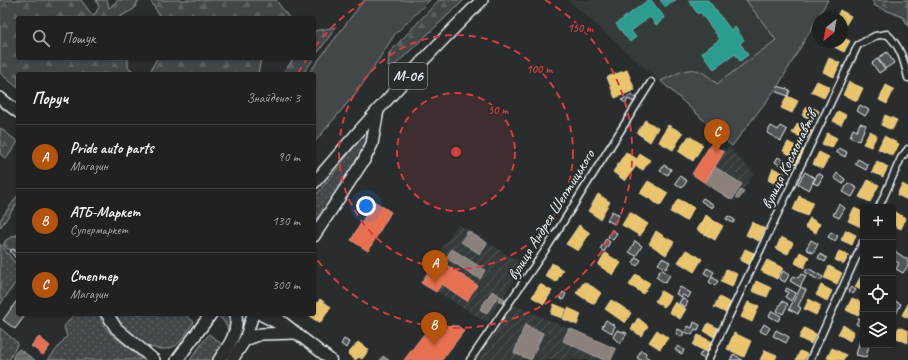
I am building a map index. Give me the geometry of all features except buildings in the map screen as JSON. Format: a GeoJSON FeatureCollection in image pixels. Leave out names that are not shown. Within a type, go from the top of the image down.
{"type":"FeatureCollection","features":[{"type":"Feature","properties":{"kind":"highway","name":"М-06"},"geometry":{"type":"LineString","coordinates":[[316,181],[378,109],[439,43],[482,0]]}},
{"type":"Feature","properties":{"kind":"highway"},"geometry":{"type":"LineString","coordinates":[[0,98],[16,110]]}},
{"type":"Feature","properties":{"kind":"highway"},"geometry":{"type":"LineString","coordinates":[[316,233],[364,160],[372,144],[378,109]]}},
{"type":"Feature","properties":{"kind":"highway"},"geometry":{"type":"LineString","coordinates":[[316,172],[338,155]]}},
{"type":"Feature","properties":{"kind":"highway"},"geometry":{"type":"LineString","coordinates":[[108,316],[116,328],[154,360]]}},
{"type":"Feature","properties":{"kind":"highway"},"geometry":{"type":"LineString","coordinates":[[178,360],[209,316]]}},
{"type":"Feature","properties":{"kind":"highway"},"geometry":{"type":"LineString","coordinates":[[219,360],[233,338],[237,327],[236,316]]}},
{"type":"Feature","properties":{"kind":"highway"},"geometry":{"type":"LineString","coordinates":[[232,360],[246,340],[252,316]]}},
{"type":"Feature","properties":{"kind":"highway"},"geometry":{"type":"LineString","coordinates":[[275,316],[296,333]]}},
{"type":"Feature","properties":{"kind":"highway"},"geometry":{"type":"LineString","coordinates":[[286,316],[296,333]]}},
{"type":"Feature","properties":{"kind":"highway"},"geometry":{"type":"LineString","coordinates":[[246,340],[261,334],[296,333]]}},
{"type":"Feature","properties":{"kind":"main road"},"geometry":{"type":"LineString","coordinates":[[263,316],[296,333],[331,360]]}},
{"type":"Feature","properties":{"kind":"street","name":"вулиця Космонавтів"},"geometry":{"type":"LineString","coordinates":[[708,360],[858,45],[875,36],[887,34],[894,40],[901,52],[908,78]]}},
{"type":"Feature","properties":{"kind":"street","name":"вулиця Андрея Шептицького"},"geometry":{"type":"LineString","coordinates":[[470,360],[548,246],[651,82]]}},
{"type":"Feature","properties":{"kind":"street"},"geometry":{"type":"LineString","coordinates":[[880,204],[901,158],[908,149]]}},
{"type":"Feature","properties":{"kind":"street"},"geometry":{"type":"LineString","coordinates":[[810,360],[860,249]]}},
{"type":"Feature","properties":{"kind":"shaded area"},"geometry":{"type":"Polygon","coordinates":[[[568,0],[828,0],[821,12],[812,12],[812,28],[778,86],[732,146],[568,0]]]}},
{"type":"Feature","properties":{"kind":"shaded area"},"geometry":{"type":"Polygon","coordinates":[[[711,144],[724,152],[728,147],[754,173],[735,202],[692,174],[711,144]]]}},
{"type":"Feature","properties":{"kind":"shaded area"},"geometry":{"type":"Polygon","coordinates":[[[458,224],[524,265],[487,323],[421,281],[458,224]]]}},
{"type":"Feature","properties":{"kind":"shaded area"},"geometry":{"type":"Polygon","coordinates":[[[514,305],[616,349],[611,360],[477,360],[514,305]]]}},
{"type":"Feature","properties":{"kind":"shaded area"},"geometry":{"type":"Polygon","coordinates":[[[19,349],[35,360],[12,360],[15,353],[19,349]]]}},
{"type":"Feature","properties":{"kind":"green space"},"geometry":{"type":"Polygon","coordinates":[[[0,0],[81,0],[92,15],[95,14],[99,7],[96,0],[107,0],[109,8],[118,0],[139,0],[134,9],[122,16],[16,16],[16,60],[128,60],[128,67],[134,72],[16,72],[16,86],[0,73],[0,0]]]}},
{"type":"Feature","properties":{"kind":"green space"},"geometry":{"type":"Polygon","coordinates":[[[150,0],[276,0],[288,16],[160,16],[150,0]]]}},
{"type":"Feature","properties":{"kind":"green space"},"geometry":{"type":"Polygon","coordinates":[[[364,0],[430,0],[395,34],[360,88],[316,141],[316,72],[310,72],[364,0]]]}},
{"type":"Feature","properties":{"kind":"green space"},"geometry":{"type":"Polygon","coordinates":[[[439,0],[464,0],[395,65],[388,67],[389,53],[439,0]]]}},
{"type":"Feature","properties":{"kind":"green space"},"geometry":{"type":"Polygon","coordinates":[[[746,0],[828,0],[821,12],[812,12],[812,28],[778,86],[732,146],[661,81],[684,71],[696,70],[709,77],[717,84],[776,40],[746,0]]]}},
{"type":"Feature","properties":{"kind":"green space"},"geometry":{"type":"Polygon","coordinates":[[[872,0],[908,0],[908,26],[903,17],[875,6],[872,0]]]}},
{"type":"Feature","properties":{"kind":"green space"},"geometry":{"type":"Polygon","coordinates":[[[336,27],[316,55],[316,31],[336,27]]]}},
{"type":"Feature","properties":{"kind":"green space"},"geometry":{"type":"Polygon","coordinates":[[[156,60],[261,60],[258,72],[150,72],[156,60]]]}},
{"type":"Feature","properties":{"kind":"green space"},"geometry":{"type":"Polygon","coordinates":[[[292,60],[313,60],[304,72],[284,72],[292,60]]]}},
{"type":"Feature","properties":{"kind":"green space"},"geometry":{"type":"Polygon","coordinates":[[[0,128],[16,140],[16,145],[6,159],[0,154],[0,128]]]}},
{"type":"Feature","properties":{"kind":"green space"},"geometry":{"type":"Polygon","coordinates":[[[369,128],[368,141],[363,154],[316,225],[316,195],[369,128]]]}},
{"type":"Feature","properties":{"kind":"green space"},"geometry":{"type":"Polygon","coordinates":[[[16,198],[16,205],[0,228],[0,220],[16,198]]]}},
{"type":"Feature","properties":{"kind":"green space"},"geometry":{"type":"Polygon","coordinates":[[[16,235],[16,250],[7,249],[3,245],[6,240],[16,235]]]}},
{"type":"Feature","properties":{"kind":"green space"},"geometry":{"type":"Polygon","coordinates":[[[0,244],[16,264],[16,282],[0,305],[0,244]]]}},
{"type":"Feature","properties":{"kind":"green space"},"geometry":{"type":"Polygon","coordinates":[[[72,316],[100,316],[102,322],[111,334],[136,354],[141,360],[48,360],[67,336],[64,327],[72,316]]]}},
{"type":"Feature","properties":{"kind":"green space"},"geometry":{"type":"Polygon","coordinates":[[[116,316],[186,316],[194,322],[178,344],[166,349],[157,349],[140,342],[132,336],[116,316]]]}},
{"type":"Feature","properties":{"kind":"green space"},"geometry":{"type":"Polygon","coordinates":[[[217,316],[231,316],[229,338],[228,330],[217,316]]]}},
{"type":"Feature","properties":{"kind":"green space"},"geometry":{"type":"Polygon","coordinates":[[[0,328],[18,343],[9,360],[0,360],[0,328]]]}},
{"type":"Feature","properties":{"kind":"green space"},"geometry":{"type":"Polygon","coordinates":[[[209,334],[224,346],[215,360],[190,360],[209,334]]]}},
{"type":"Feature","properties":{"kind":"place","name":"Стептер"},"geometry":{"type":"Point","coordinates":[717,152]}},
{"type":"Feature","properties":{"kind":"place","name":"Pride auto parts"},"geometry":{"type":"Point","coordinates":[435,283]}},
{"type":"Feature","properties":{"kind":"place","name":"ATБ-Маркет"},"geometry":{"type":"Point","coordinates":[434,345]}}]}
